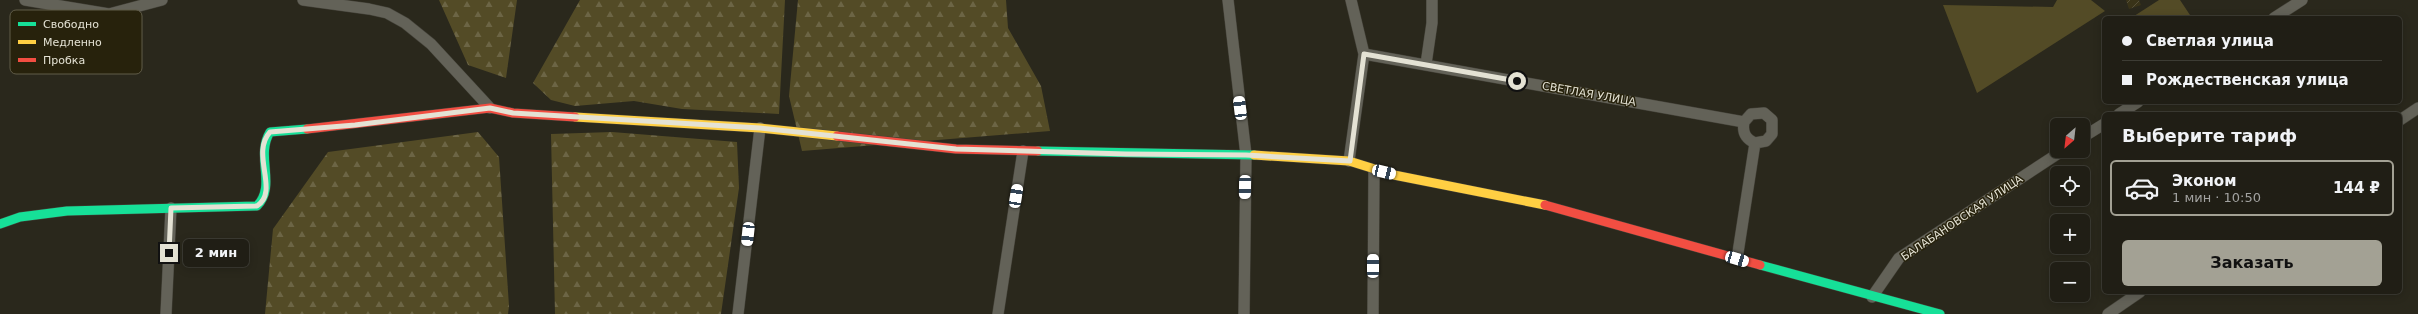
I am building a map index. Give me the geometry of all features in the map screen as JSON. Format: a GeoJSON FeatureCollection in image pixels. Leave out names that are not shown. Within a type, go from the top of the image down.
{"type":"FeatureCollection","features":[{"type":"Feature","properties":{"kind":"street"},"geometry":{"type":"LineString","coordinates":[[25,0],[85,10]]}},
{"type":"Feature","properties":{"kind":"street"},"geometry":{"type":"LineString","coordinates":[[124,10],[162,0]]}},
{"type":"Feature","properties":{"kind":"street"},"geometry":{"type":"LineString","coordinates":[[303,0],[387,13],[405,23],[431,44],[490,108]]}},
{"type":"Feature","properties":{"kind":"street"},"geometry":{"type":"LineString","coordinates":[[1228,0],[1246,155],[1244,314]]}},
{"type":"Feature","properties":{"kind":"street"},"geometry":{"type":"LineString","coordinates":[[1350,161],[1364,54],[1351,0]]}},
{"type":"Feature","properties":{"kind":"street"},"geometry":{"type":"LineString","coordinates":[[1426,64],[1432,23],[1432,0]]}},
{"type":"Feature","properties":{"kind":"street"},"geometry":{"type":"LineString","coordinates":[[2277,16],[2302,0]]}},
{"type":"Feature","properties":{"kind":"street","name":"СВЕТЛАЯ УЛИЦА"},"geometry":{"type":"LineString","coordinates":[[1364,54],[1744,122]]}},
{"type":"Feature","properties":{"kind":"street"},"geometry":{"type":"LineString","coordinates":[[2122,112],[2135,104]]}},
{"type":"Feature","properties":{"kind":"street"},"geometry":{"type":"LineString","coordinates":[[0,224],[20,218],[67,211],[257,206],[264,202],[268,193],[262,145],[270,132],[355,125],[490,108],[513,113],[760,128],[956,149],[1246,155],[1350,161],[1374,170],[1560,208],[1856,294],[1872,296],[1940,314]]}},
{"type":"Feature","properties":{"kind":"street"},"geometry":{"type":"LineString","coordinates":[[2402,119],[2418,108]]}},
{"type":"Feature","properties":{"kind":"street"},"geometry":{"type":"LineString","coordinates":[[1754,112],[1764,113],[1772,120],[1772,134],[1766,141],[1755,142],[1746,136],[1743,128],[1744,122],[1746,118],[1754,112]]}},
{"type":"Feature","properties":{"kind":"street"},"geometry":{"type":"LineString","coordinates":[[2090,133],[2102,125]]}},
{"type":"Feature","properties":{"kind":"street"},"geometry":{"type":"LineString","coordinates":[[738,314],[760,128]]}},
{"type":"Feature","properties":{"kind":"street"},"geometry":{"type":"LineString","coordinates":[[1737,259],[1755,142]]}},
{"type":"Feature","properties":{"kind":"street"},"geometry":{"type":"LineString","coordinates":[[998,314],[1023,151]]}},
{"type":"Feature","properties":{"kind":"street","name":"БАЛАБАНОВСКАЯ УЛИЦА"},"geometry":{"type":"LineString","coordinates":[[1872,296],[1899,258],[2051,158]]}},
{"type":"Feature","properties":{"kind":"street"},"geometry":{"type":"LineString","coordinates":[[1373,314],[1374,170]]}},
{"type":"Feature","properties":{"kind":"street"},"geometry":{"type":"LineString","coordinates":[[166,314],[171,208]]}},
{"type":"Feature","properties":{"kind":"street"},"geometry":{"type":"LineString","coordinates":[[2108,314],[2137,294]]}},
{"type":"Feature","properties":{"kind":"shaded area"},"geometry":{"type":"Polygon","coordinates":[[[2126,0],[2139,0],[2141,5],[2129,9],[2126,0]]]}},
{"type":"Feature","properties":{"kind":"green space"},"geometry":{"type":"Polygon","coordinates":[[[439,0],[517,0],[506,78],[468,65],[439,0]]]}},
{"type":"Feature","properties":{"kind":"green space"},"geometry":{"type":"Polygon","coordinates":[[[580,0],[785,0],[779,114],[682,109],[634,101],[575,106],[551,100],[533,83],[580,0]]]}},
{"type":"Feature","properties":{"kind":"green space"},"geometry":{"type":"Polygon","coordinates":[[[798,0],[1006,0],[1008,28],[1041,86],[1050,131],[802,151],[789,96],[798,0]]]}},
{"type":"Feature","properties":{"kind":"green space"},"geometry":{"type":"Polygon","coordinates":[[[2057,0],[2091,0],[2105,11],[1977,93],[1943,5],[2053,7],[2057,0]]]}},
{"type":"Feature","properties":{"kind":"green space"},"geometry":{"type":"Polygon","coordinates":[[[2159,0],[2180,0],[2191,16],[2134,16],[2159,0]]]}},
{"type":"Feature","properties":{"kind":"green space"},"geometry":{"type":"Polygon","coordinates":[[[478,132],[499,157],[509,306],[508,314],[265,314],[273,229],[328,152],[478,132]]]}},
{"type":"Feature","properties":{"kind":"green space"},"geometry":{"type":"Polygon","coordinates":[[[612,132],[737,142],[739,188],[721,314],[555,314],[551,134],[612,132]]]}},
{"type":"Feature","properties":{"kind":"traffic: fast"},"geometry":{"type":"LineString","coordinates":[[0,224],[20,217],[67,211],[257,206],[263,198],[265,189],[266,180],[264,151],[270,132],[307,129]]}},
{"type":"Feature","properties":{"kind":"traffic: fast"},"geometry":{"type":"LineString","coordinates":[[1038,151],[1254,155]]}},
{"type":"Feature","properties":{"kind":"traffic: fast"},"geometry":{"type":"LineString","coordinates":[[1760,265],[1940,314]]}},
{"type":"Feature","properties":{"kind":"traffic: slow"},"geometry":{"type":"LineString","coordinates":[[575,117],[760,128],[837,136]]}},
{"type":"Feature","properties":{"kind":"traffic: slow"},"geometry":{"type":"LineString","coordinates":[[1254,155],[1349,161],[1394,175],[1545,205]]}},
{"type":"Feature","properties":{"kind":"traffic: jam"},"geometry":{"type":"LineString","coordinates":[[307,129],[490,108],[513,113],[575,117]]}},
{"type":"Feature","properties":{"kind":"traffic: jam"},"geometry":{"type":"LineString","coordinates":[[837,136],[956,149],[1038,151]]}},
{"type":"Feature","properties":{"kind":"traffic: jam"},"geometry":{"type":"LineString","coordinates":[[1545,205],[1760,265]]}},
{"type":"Feature","properties":{"kind":"route"},"geometry":{"type":"LineString","coordinates":[[169,253],[171,208],[257,206],[264,202],[268,193],[264,174],[262,145],[270,132],[287,129],[355,125],[490,108],[513,113],[760,128],[956,149],[1126,154],[1246,155],[1350,161],[1364,54],[1517,81]]}}]}
